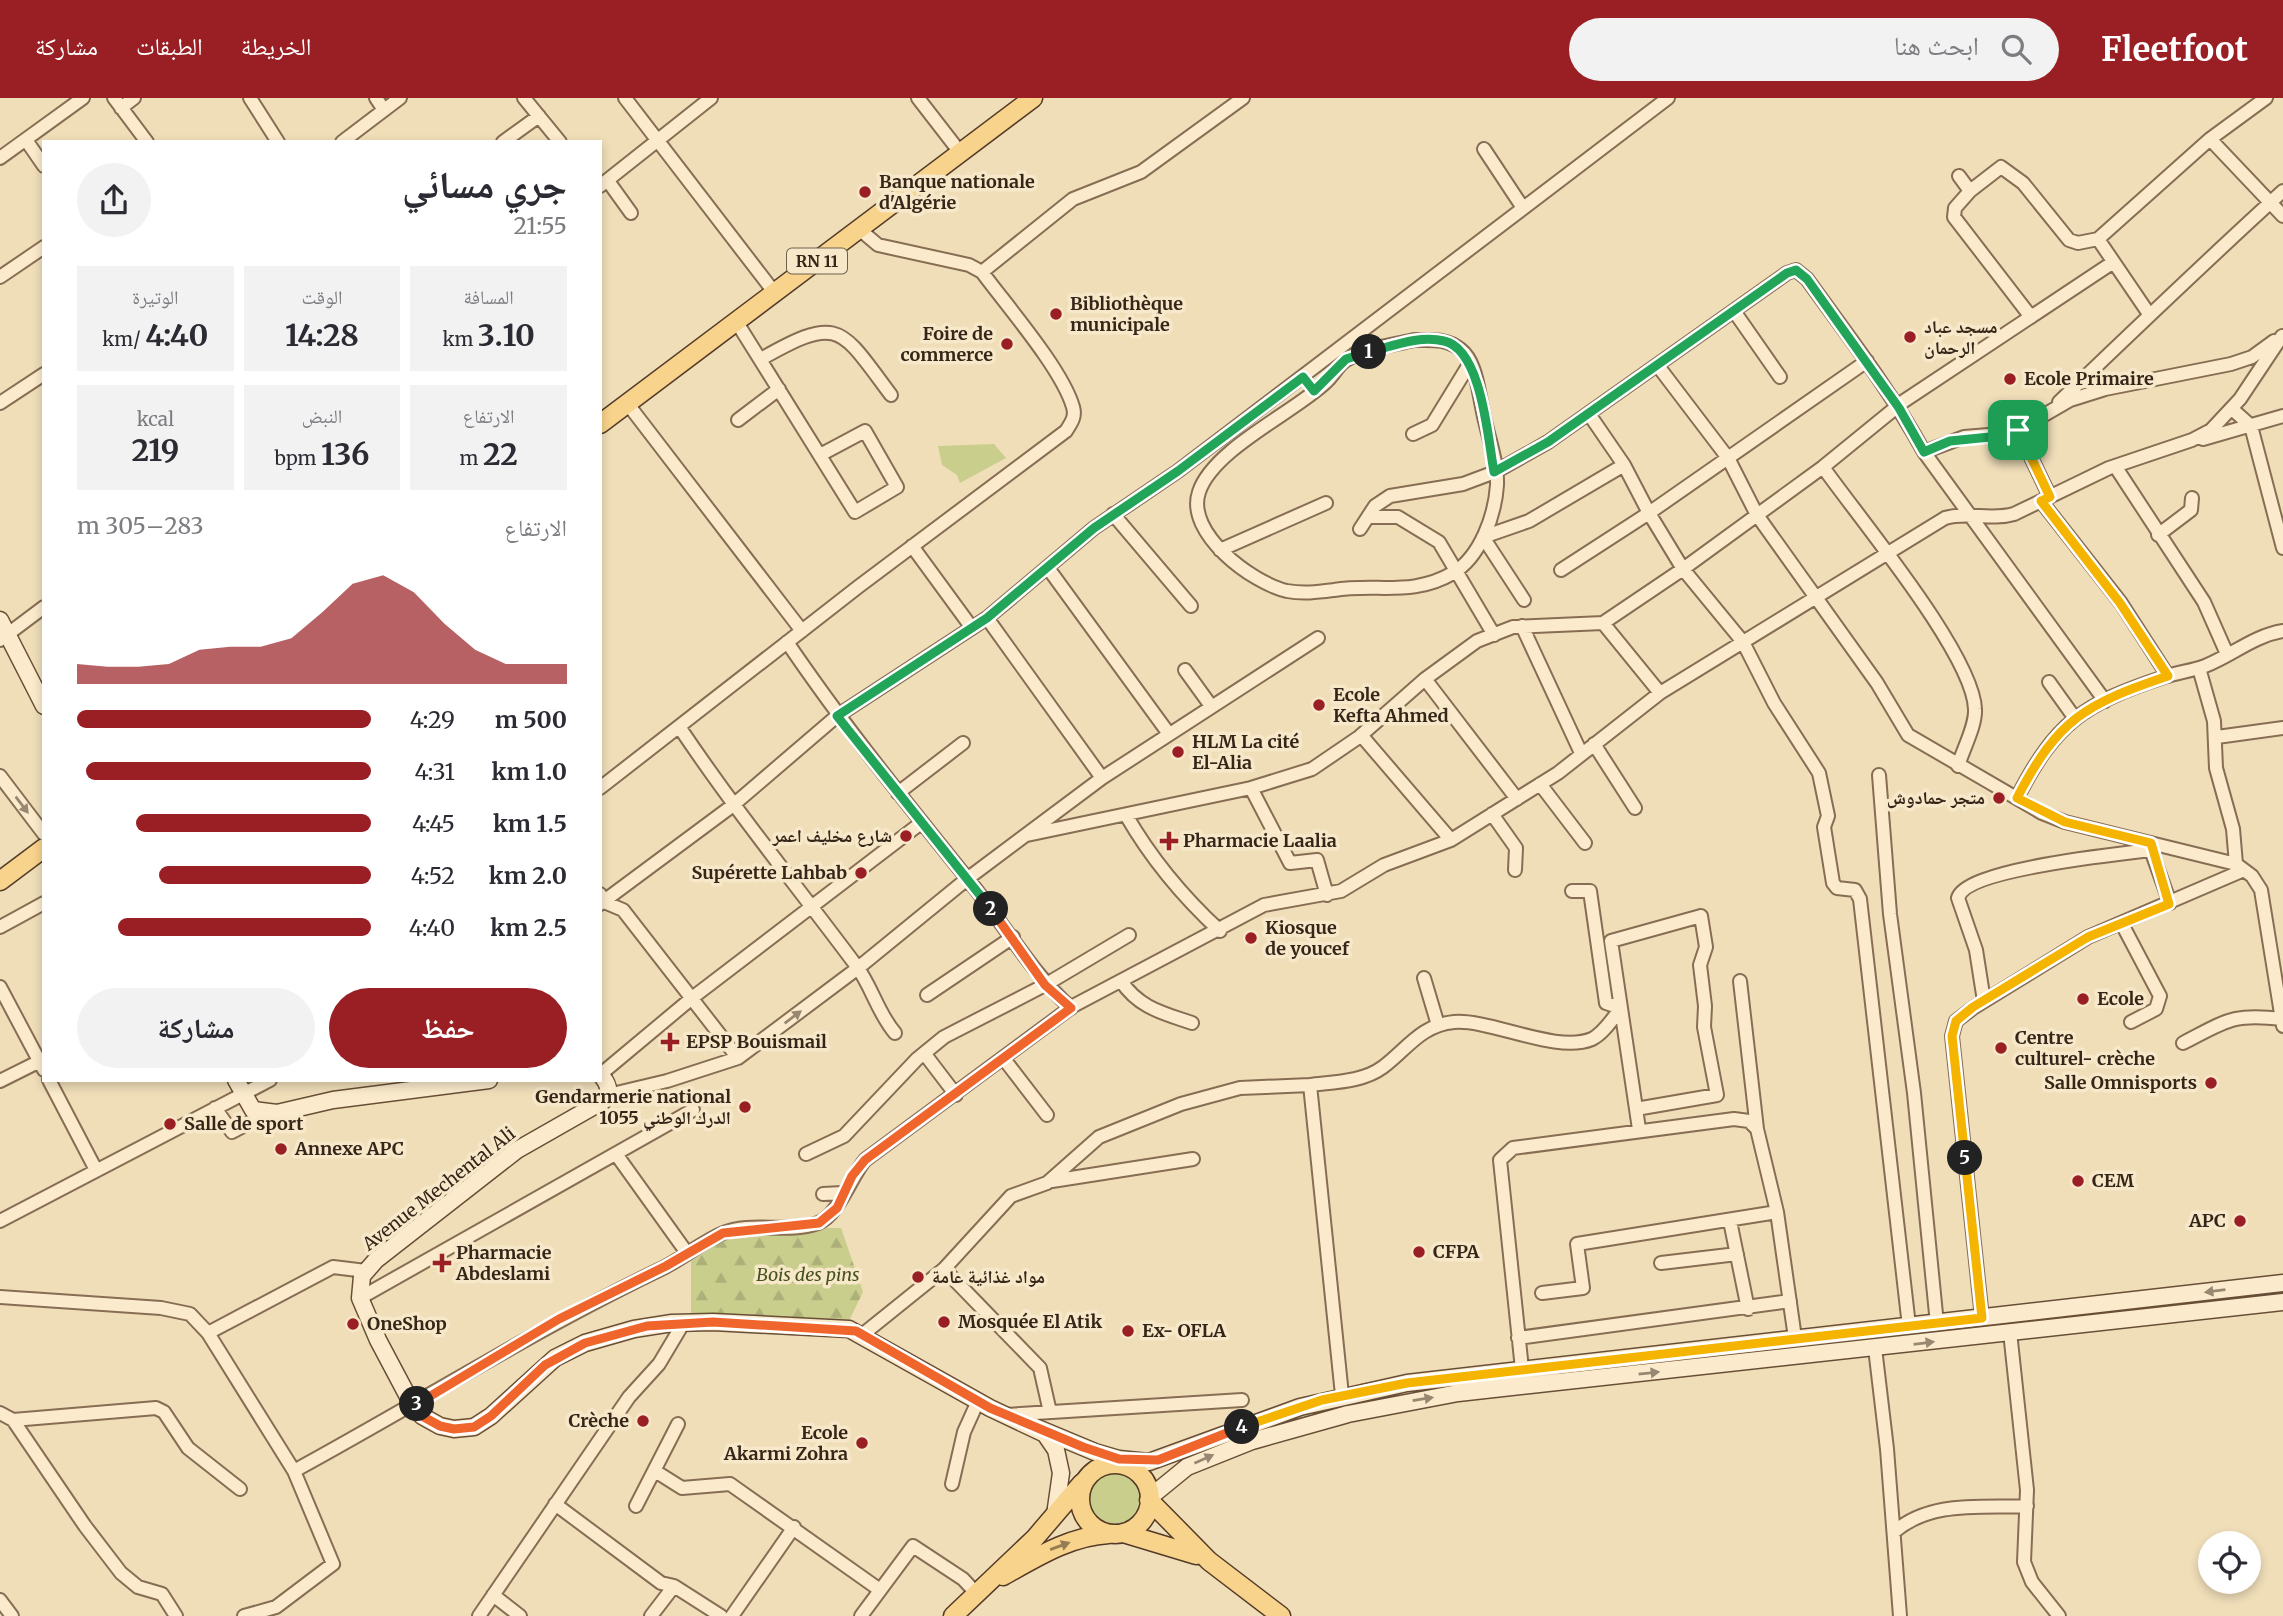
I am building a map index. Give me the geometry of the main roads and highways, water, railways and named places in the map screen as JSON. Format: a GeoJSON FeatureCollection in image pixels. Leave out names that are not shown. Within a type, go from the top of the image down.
{"type":"FeatureCollection","features":[{"type":"Feature","properties":{"kind":"main road","name":"RN 11"},"geometry":{"type":"LineString","coordinates":[[602,422],[959,151],[1033,98]]}},
{"type":"Feature","properties":{"kind":"main road"},"geometry":{"type":"LineString","coordinates":[[2,631],[42,702]]}},
{"type":"Feature","properties":{"kind":"main road"},"geometry":{"type":"LineString","coordinates":[[0,881],[42,850]]}},
{"type":"Feature","properties":{"kind":"main road","name":"Avenue Mechental Ali"},"geometry":{"type":"LineString","coordinates":[[602,1076],[608,1086],[608,1096],[498,1163],[366,1271],[360,1283],[360,1298],[378,1340],[413,1406],[422,1416],[440,1426],[454,1429],[474,1427],[491,1416],[539,1370],[566,1352],[602,1337],[647,1326],[684,1322],[842,1328],[862,1335],[978,1401],[1023,1422]]}},
{"type":"Feature","properties":{"kind":"main road"},"geometry":{"type":"LineString","coordinates":[[239,1087],[253,1110],[266,1114],[429,1083],[449,1082]]}},
{"type":"Feature","properties":{"kind":"main road"},"geometry":{"type":"LineString","coordinates":[[953,1616],[1100,1468],[1149,1462],[1276,1414],[1342,1395],[1407,1383],[1522,1369],[2283,1283]]}},
{"type":"Feature","properties":{"kind":"main road"},"geometry":{"type":"LineString","coordinates":[[977,1591],[1045,1552],[1091,1536],[1118,1534],[1139,1524],[1149,1499],[1181,1470],[1219,1452],[1307,1424],[1393,1404],[1458,1393],[2283,1302]]}},
{"type":"Feature","properties":{"kind":"main road"},"geometry":{"type":"LineString","coordinates":[[1023,1422],[1137,1472],[1147,1488],[1149,1499],[1209,1561],[1280,1616]]}},
{"type":"Feature","properties":{"kind":"main road"},"geometry":{"type":"LineString","coordinates":[[1023,1422],[1049,1438],[1056,1450],[1061,1473],[1055,1515]]}},
{"type":"Feature","properties":{"kind":"main road"},"geometry":{"type":"LineString","coordinates":[[1095,1452],[1119,1459],[1149,1462]]}},
{"type":"Feature","properties":{"kind":"main road"},"geometry":{"type":"LineString","coordinates":[[1061,1473],[1079,1491],[1086,1519],[1102,1532],[1185,1549],[1209,1561]]}},
{"type":"Feature","properties":{"kind":"place","name":"Banque nationale d'Algérie"},"geometry":{"type":"Point","coordinates":[865,192]}},
{"type":"Feature","properties":{"kind":"place","name":"Bibliothèque municipale"},"geometry":{"type":"Point","coordinates":[1056,314]}},
{"type":"Feature","properties":{"kind":"place","name":"مسجد عباد الرحمان"},"geometry":{"type":"Point","coordinates":[1910,337]}},
{"type":"Feature","properties":{"kind":"place","name":"Foire de commerce"},"geometry":{"type":"Point","coordinates":[1007,344]}},
{"type":"Feature","properties":{"kind":"place","name":"Ecole Primaire"},"geometry":{"type":"Point","coordinates":[2010,379]}},
{"type":"Feature","properties":{"kind":"place","name":"Ecole Kefta Ahmed"},"geometry":{"type":"Point","coordinates":[1319,705]}},
{"type":"Feature","properties":{"kind":"place","name":"HLM La cité El-Alia"},"geometry":{"type":"Point","coordinates":[1178,752]}},
{"type":"Feature","properties":{"kind":"place","name":"متجر حمادوش"},"geometry":{"type":"Point","coordinates":[1999,798]}},
{"type":"Feature","properties":{"kind":"place","name":"شارع مخليف اعمر"},"geometry":{"type":"Point","coordinates":[906,836]}},
{"type":"Feature","properties":{"kind":"place","name":"Pharmacie Laalia"},"geometry":{"type":"Point","coordinates":[1169,841]}},
{"type":"Feature","properties":{"kind":"place","name":"Supérette Lahbab"},"geometry":{"type":"Point","coordinates":[861,873]}},
{"type":"Feature","properties":{"kind":"place","name":"Kiosque de youcef"},"geometry":{"type":"Point","coordinates":[1251,938]}},
{"type":"Feature","properties":{"kind":"place","name":"Ecole"},"geometry":{"type":"Point","coordinates":[2083,999]}},
{"type":"Feature","properties":{"kind":"place","name":"EPSP Bouismail"},"geometry":{"type":"Point","coordinates":[670,1042]}},
{"type":"Feature","properties":{"kind":"place","name":"Centre culturel- crèche"},"geometry":{"type":"Point","coordinates":[2001,1048]}},
{"type":"Feature","properties":{"kind":"place","name":"Salle Omnisports"},"geometry":{"type":"Point","coordinates":[2211,1083]}},
{"type":"Feature","properties":{"kind":"place","name":"Gendarmerie national 1055 الدرك الوطني"},"geometry":{"type":"Point","coordinates":[745,1107]}},
{"type":"Feature","properties":{"kind":"place","name":"Salle de sport"},"geometry":{"type":"Point","coordinates":[170,1124]}},
{"type":"Feature","properties":{"kind":"place","name":"Annexe APC"},"geometry":{"type":"Point","coordinates":[281,1149]}},
{"type":"Feature","properties":{"kind":"place","name":"CEM"},"geometry":{"type":"Point","coordinates":[2078,1181]}},
{"type":"Feature","properties":{"kind":"place","name":"APC"},"geometry":{"type":"Point","coordinates":[2240,1221]}},
{"type":"Feature","properties":{"kind":"place","name":"CFPA"},"geometry":{"type":"Point","coordinates":[1419,1252]}},
{"type":"Feature","properties":{"kind":"place","name":"Pharmacie Abdeslami"},"geometry":{"type":"Point","coordinates":[442,1263]}},
{"type":"Feature","properties":{"kind":"place","name":"مواد غذائية عامة"},"geometry":{"type":"Point","coordinates":[918,1277]}},
{"type":"Feature","properties":{"kind":"place","name":"Mosquée El Atik"},"geometry":{"type":"Point","coordinates":[944,1322]}},
{"type":"Feature","properties":{"kind":"place","name":"OneShop"},"geometry":{"type":"Point","coordinates":[353,1324]}},
{"type":"Feature","properties":{"kind":"place","name":"Ex- OFLA"},"geometry":{"type":"Point","coordinates":[1128,1331]}},
{"type":"Feature","properties":{"kind":"place","name":"Crèche"},"geometry":{"type":"Point","coordinates":[643,1421]}},
{"type":"Feature","properties":{"kind":"place","name":"Ecole Akarmi Zohra"},"geometry":{"type":"Point","coordinates":[862,1443]}},
{"type":"Feature","properties":{"kind":"park label","name":"Bois des pins"},"geometry":{"type":"Point","coordinates":[808,1275]}}]}
